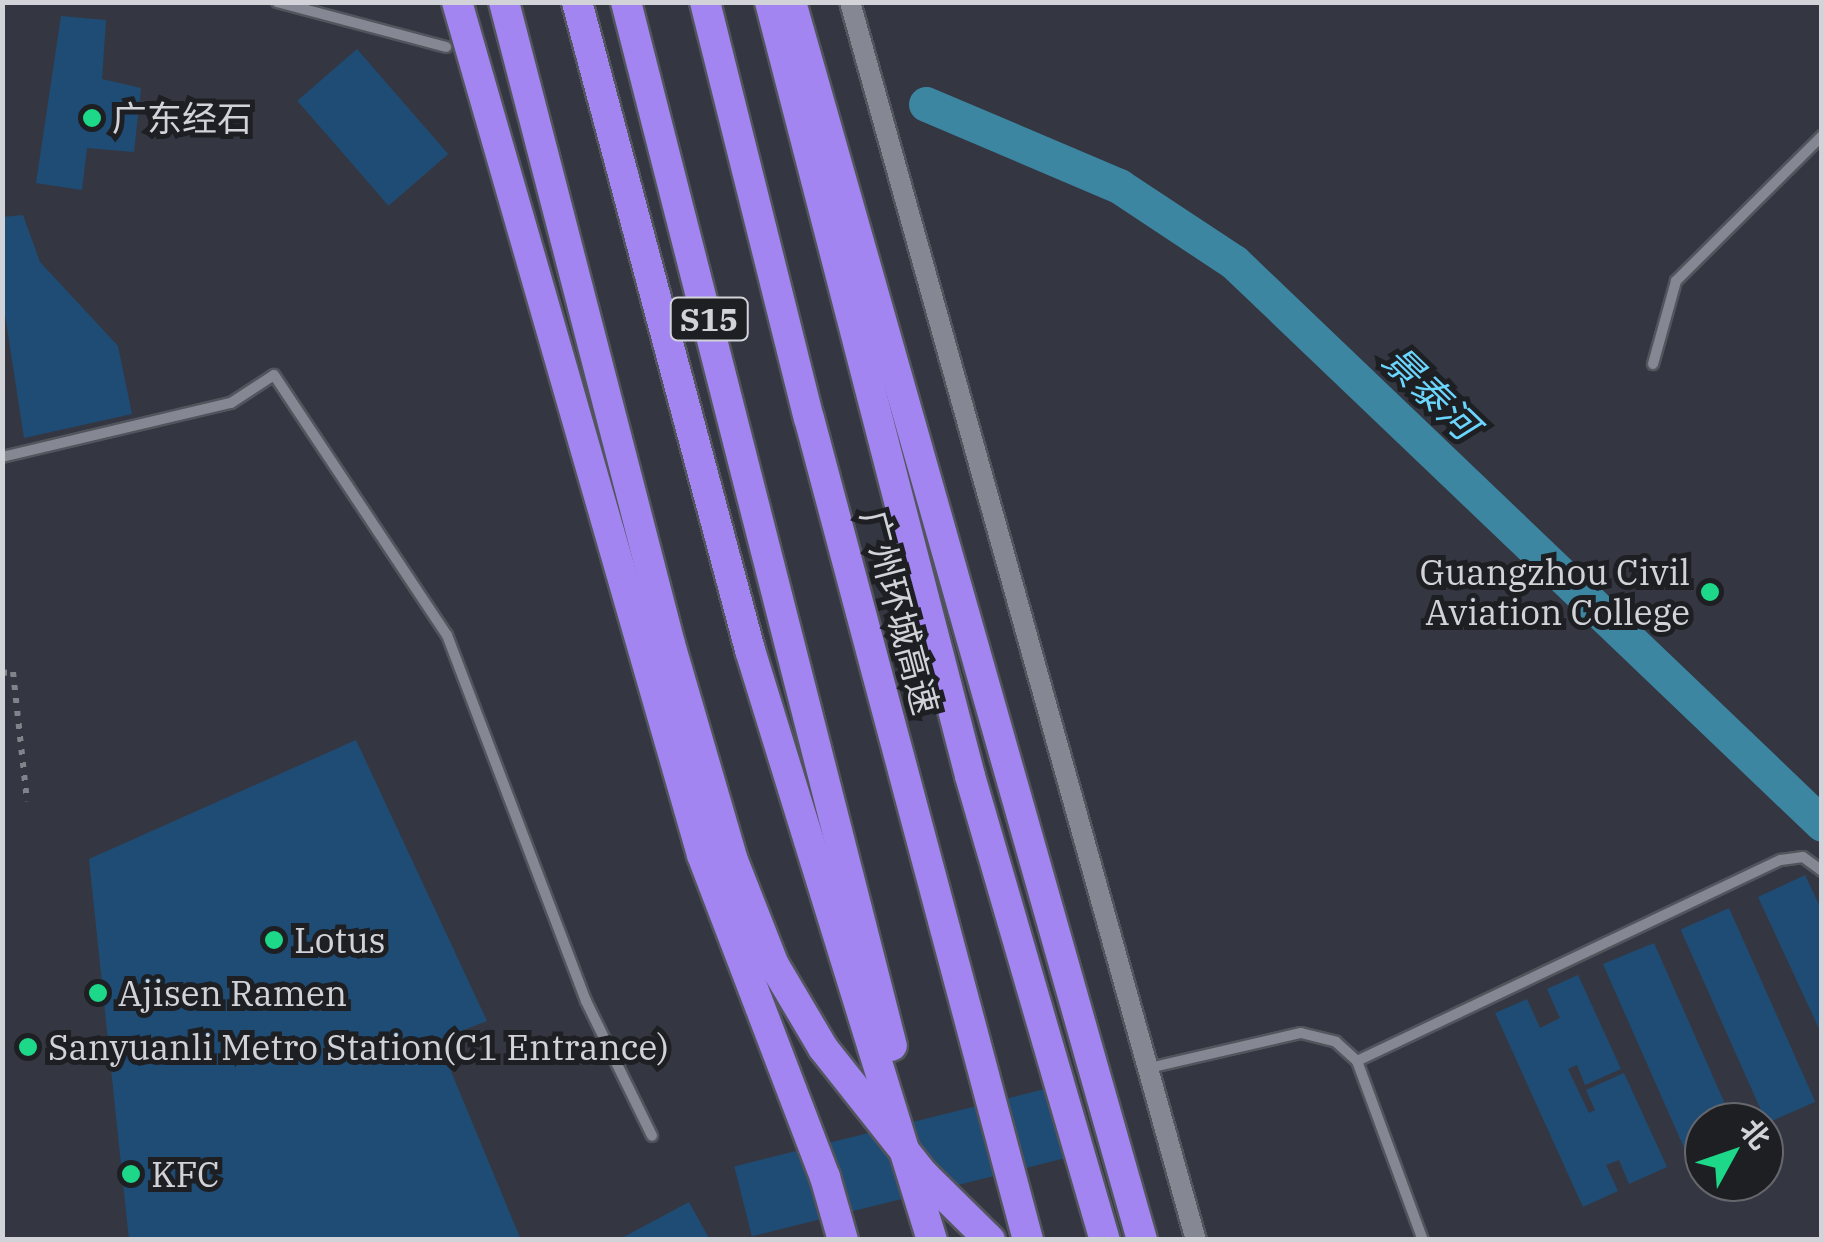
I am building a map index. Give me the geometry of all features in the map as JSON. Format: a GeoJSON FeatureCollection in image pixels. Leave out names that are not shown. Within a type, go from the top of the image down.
{"type":"FeatureCollection","features":[{"type":"Feature","properties":{"kind":"highway"},"geometry":{"type":"LineString","coordinates":[[457,2],[702,855],[825,1178],[842,1240]]}},
{"type":"Feature","properties":{"kind":"highway"},"geometry":{"type":"LineString","coordinates":[[504,2],[670,644],[732,858],[774,965],[823,1048],[923,1174],[990,1240]]}},
{"type":"Feature","properties":{"kind":"highway"},"geometry":{"type":"LineString","coordinates":[[577,2],[750,650],[932,1240]]}},
{"type":"Feature","properties":{"kind":"highway","name":"S15"},"geometry":{"type":"LineString","coordinates":[[626,2],[941,1240]]}},
{"type":"Feature","properties":{"kind":"highway","name":"广州环城高速"},"geometry":{"type":"LineString","coordinates":[[705,2],[809,418],[1028,1240]]}},
{"type":"Feature","properties":{"kind":"highway"},"geometry":{"type":"LineString","coordinates":[[770,2],[970,776],[1105,1240]]}},
{"type":"Feature","properties":{"kind":"highway"},"geometry":{"type":"LineString","coordinates":[[792,2],[1142,1240]]}},
{"type":"Feature","properties":{"kind":"main road"},"geometry":{"type":"LineString","coordinates":[[850,2],[1196,1240]]}},
{"type":"Feature","properties":{"kind":"street"},"geometry":{"type":"LineString","coordinates":[[277,2],[446,47]]}},
{"type":"Feature","properties":{"kind":"street"},"geometry":{"type":"LineString","coordinates":[[1652,364],[1676,282],[1822,136]]}},
{"type":"Feature","properties":{"kind":"street"},"geometry":{"type":"LineString","coordinates":[[2,458],[230,403],[274,375],[447,636],[586,1002],[652,1136]]}},
{"type":"Feature","properties":{"kind":"street"},"geometry":{"type":"LineString","coordinates":[[1357,1061],[1781,860],[1803,858],[1822,870]]}},
{"type":"Feature","properties":{"kind":"street"},"geometry":{"type":"LineString","coordinates":[[1149,1068],[1301,1033],[1336,1042],[1357,1061],[1423,1240]]}},
{"type":"Feature","properties":{"kind":"path"},"geometry":{"type":"LineString","coordinates":[[2,673],[13,672],[27,801]]}},
{"type":"Feature","properties":{"kind":"building","name":"广东经石"},"geometry":{"type":"Polygon","coordinates":[[[61,16],[106,20],[102,79],[141,88],[134,152],[87,148],[82,190],[36,183],[61,16]]]}},
{"type":"Feature","properties":{"kind":"building"},"geometry":{"type":"Polygon","coordinates":[[[357,49],[448,154],[389,206],[297,101],[357,49]]]}},
{"type":"Feature","properties":{"kind":"building"},"geometry":{"type":"Polygon","coordinates":[[[23,215],[40,262],[118,346],[132,414],[24,438],[2,295],[2,217],[23,215]]]}},
{"type":"Feature","properties":{"kind":"building","name":"Lotus"},"geometry":{"type":"Polygon","coordinates":[[[356,740],[487,1021],[438,1040],[521,1240],[129,1240],[89,859],[356,740]]]}},
{"type":"Feature","properties":{"kind":"building"},"geometry":{"type":"Polygon","coordinates":[[[1805,875],[1822,911],[1822,1035],[1758,897],[1805,875]]]}},
{"type":"Feature","properties":{"kind":"building"},"geometry":{"type":"Polygon","coordinates":[[[1729,908],[1815,1102],[1784,1116],[1784,1102],[1757,1102],[1681,930],[1729,908]]]}},
{"type":"Feature","properties":{"kind":"building"},"geometry":{"type":"Polygon","coordinates":[[[1654,943],[1724,1102],[1684,1102],[1684,1148],[1603,964],[1654,943]]]}},
{"type":"Feature","properties":{"kind":"building"},"geometry":{"type":"Polygon","coordinates":[[[1578,975],[1621,1069],[1585,1085],[1577,1065],[1568,1069],[1589,1113],[1595,1110],[1586,1090],[1624,1073],[1667,1167],[1629,1184],[1619,1160],[1606,1165],[1618,1191],[1583,1207],[1495,1013],[1527,999],[1540,1028],[1560,1018],[1547,989],[1578,975]]]}},
{"type":"Feature","properties":{"kind":"building"},"geometry":{"type":"Polygon","coordinates":[[[1073,1082],[1090,1152],[752,1236],[734,1166],[1073,1082]]]}},
{"type":"Feature","properties":{"kind":"building"},"geometry":{"type":"Polygon","coordinates":[[[689,1202],[710,1240],[618,1240],[689,1202]]]}},
{"type":"Feature","properties":{"kind":"waterway","name":"景泰河"},"geometry":{"type":"LineString","coordinates":[[926,104],[1119,186],[1234,262],[1822,824]]}},
{"type":"Feature","properties":{"kind":"place","name":"广东经石"},"geometry":{"type":"Point","coordinates":[92,118]}},
{"type":"Feature","properties":{"kind":"place","name":"Guangzhou Civil Aviation College"},"geometry":{"type":"Point","coordinates":[1710,592]}},
{"type":"Feature","properties":{"kind":"place","name":"Lotus"},"geometry":{"type":"Point","coordinates":[274,940]}},
{"type":"Feature","properties":{"kind":"place","name":"Ajisen Ramen"},"geometry":{"type":"Point","coordinates":[98,993]}},
{"type":"Feature","properties":{"kind":"place","name":"Sanyuanli Metro Station(C1 Entrance)"},"geometry":{"type":"Point","coordinates":[28,1047]}},
{"type":"Feature","properties":{"kind":"place","name":"KFC"},"geometry":{"type":"Point","coordinates":[131,1174]}}]}
